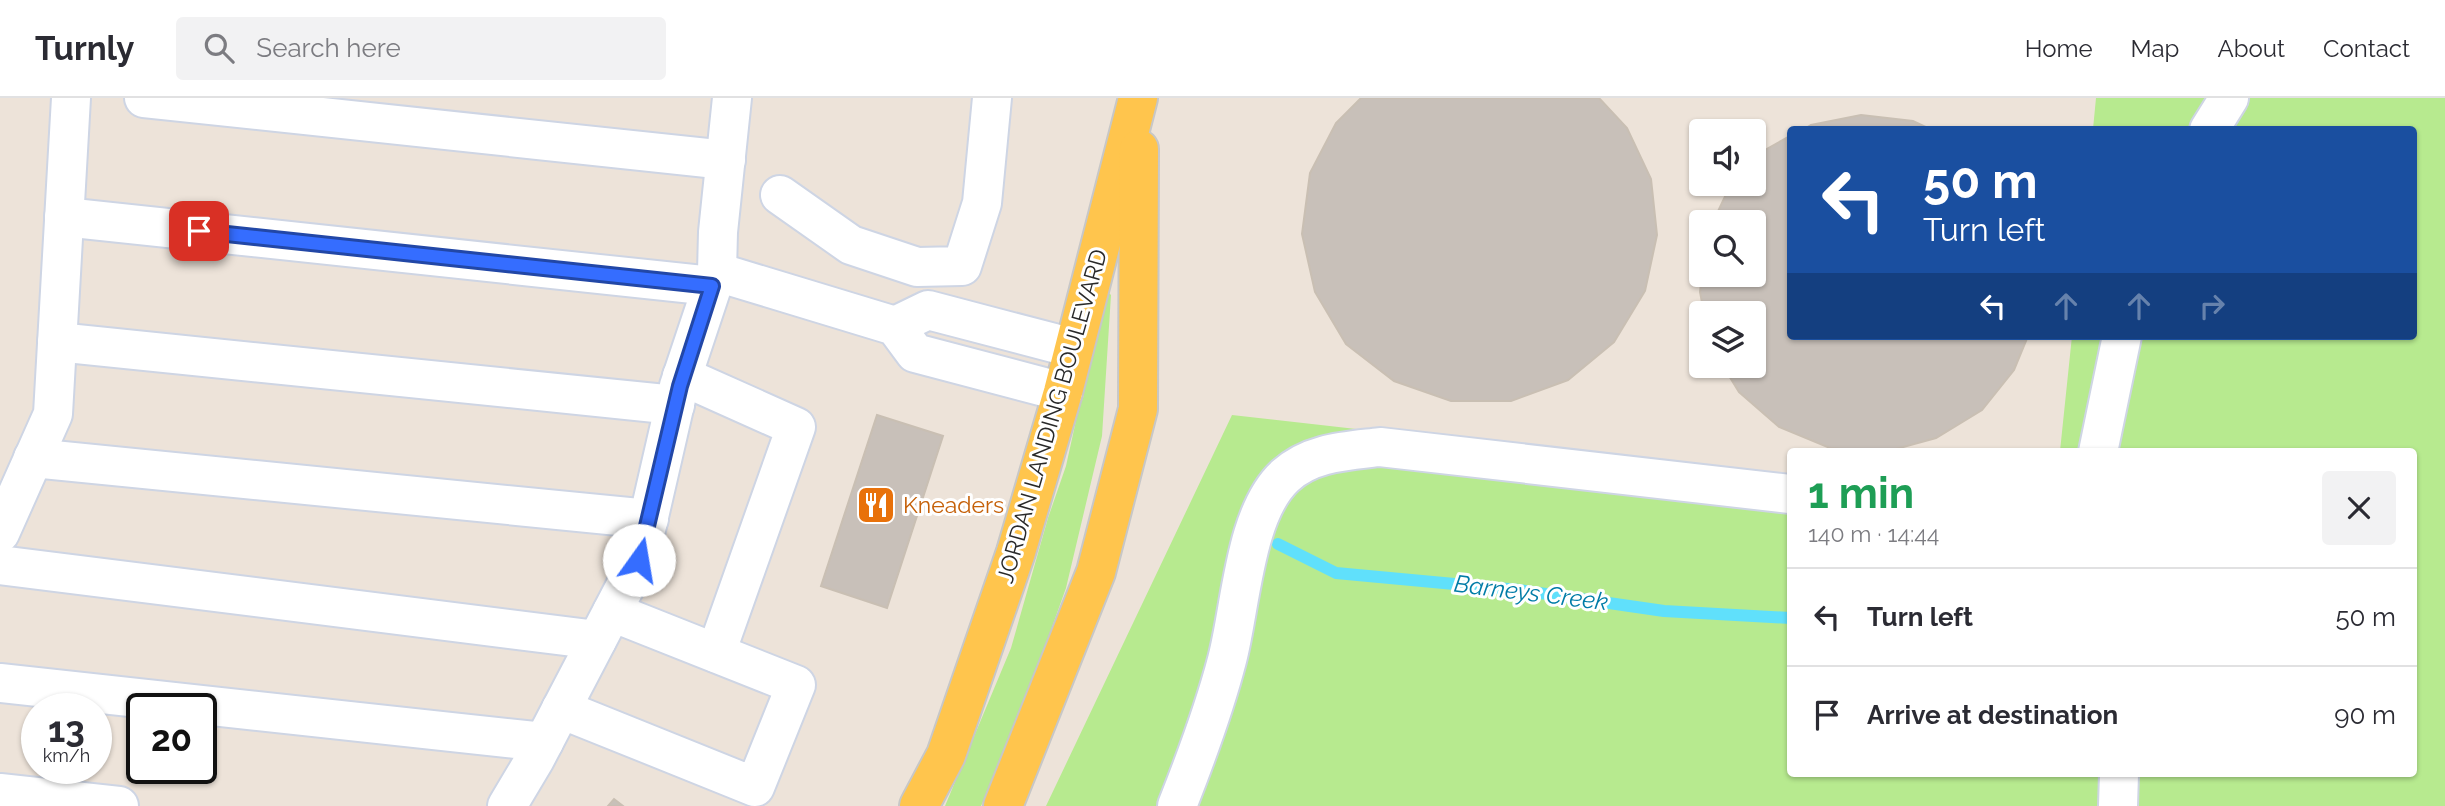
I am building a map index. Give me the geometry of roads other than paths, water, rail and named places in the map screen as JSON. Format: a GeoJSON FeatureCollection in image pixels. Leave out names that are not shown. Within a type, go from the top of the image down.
{"type":"FeatureCollection","features":[{"type":"Feature","properties":{"kind":"main road","name":"JORDAN LANDING BOULEVARD"},"geometry":{"type":"LineString","coordinates":[[919,806],[946,755],[1016,552],[1063,392],[1138,98]]}},
{"type":"Feature","properties":{"kind":"main road","name":"JORDAN LANDING BOULEVARD"},"geometry":{"type":"LineString","coordinates":[[1003,806],[1097,572],[1138,409],[1138,98]]}},
{"type":"Feature","properties":{"kind":"street"},"geometry":{"type":"LineString","coordinates":[[0,533],[53,414],[71,98]]}},
{"type":"Feature","properties":{"kind":"street"},"geometry":{"type":"LineString","coordinates":[[144,98],[726,160]]}},
{"type":"Feature","properties":{"kind":"street"},"geometry":{"type":"LineString","coordinates":[[507,806],[639,560],[679,391],[715,279],[732,98]]}},
{"type":"Feature","properties":{"kind":"street"},"geometry":{"type":"LineString","coordinates":[[780,195],[851,245],[917,267],[962,266],[982,203],[992,98]]}},
{"type":"Feature","properties":{"kind":"street"},"geometry":{"type":"LineString","coordinates":[[2212,126],[2230,98]]}},
{"type":"Feature","properties":{"kind":"street"},"geometry":{"type":"LineString","coordinates":[[64,217],[715,279],[895,326],[915,353],[1063,392]]}},
{"type":"Feature","properties":{"kind":"street"},"geometry":{"type":"LineString","coordinates":[[895,326],[928,310],[1073,348]]}},
{"type":"Feature","properties":{"kind":"street"},"geometry":{"type":"LineString","coordinates":[[2099,448],[2121,340]]}},
{"type":"Feature","properties":{"kind":"street"},"geometry":{"type":"LineString","coordinates":[[57,342],[679,391],[796,427],[716,653]]}},
{"type":"Feature","properties":{"kind":"street"},"geometry":{"type":"LineString","coordinates":[[1177,806],[1214,704],[1227,659],[1253,534],[1270,493],[1287,474],[1326,453],[1380,447],[1787,494]]}},
{"type":"Feature","properties":{"kind":"street"},"geometry":{"type":"LineString","coordinates":[[33,458],[649,519]]}},
{"type":"Feature","properties":{"kind":"street"},"geometry":{"type":"LineString","coordinates":[[0,565],[605,626],[716,653],[796,685],[755,787],[552,725],[0,683]]}},
{"type":"Feature","properties":{"kind":"street"},"geometry":{"type":"LineString","coordinates":[[2118,806],[2119,777]]}},
{"type":"Feature","properties":{"kind":"street"},"geometry":{"type":"LineString","coordinates":[[0,793],[119,806]]}},
{"type":"Feature","properties":{"kind":"waterway","name":"Barneys Creek"},"geometry":{"type":"LineString","coordinates":[[1278,544],[1336,573],[1519,590],[1664,611],[1787,618]]}},
{"type":"Feature","properties":{"kind":"place","name":"Kneaders"},"geometry":{"type":"Point","coordinates":[876,505]}}]}
